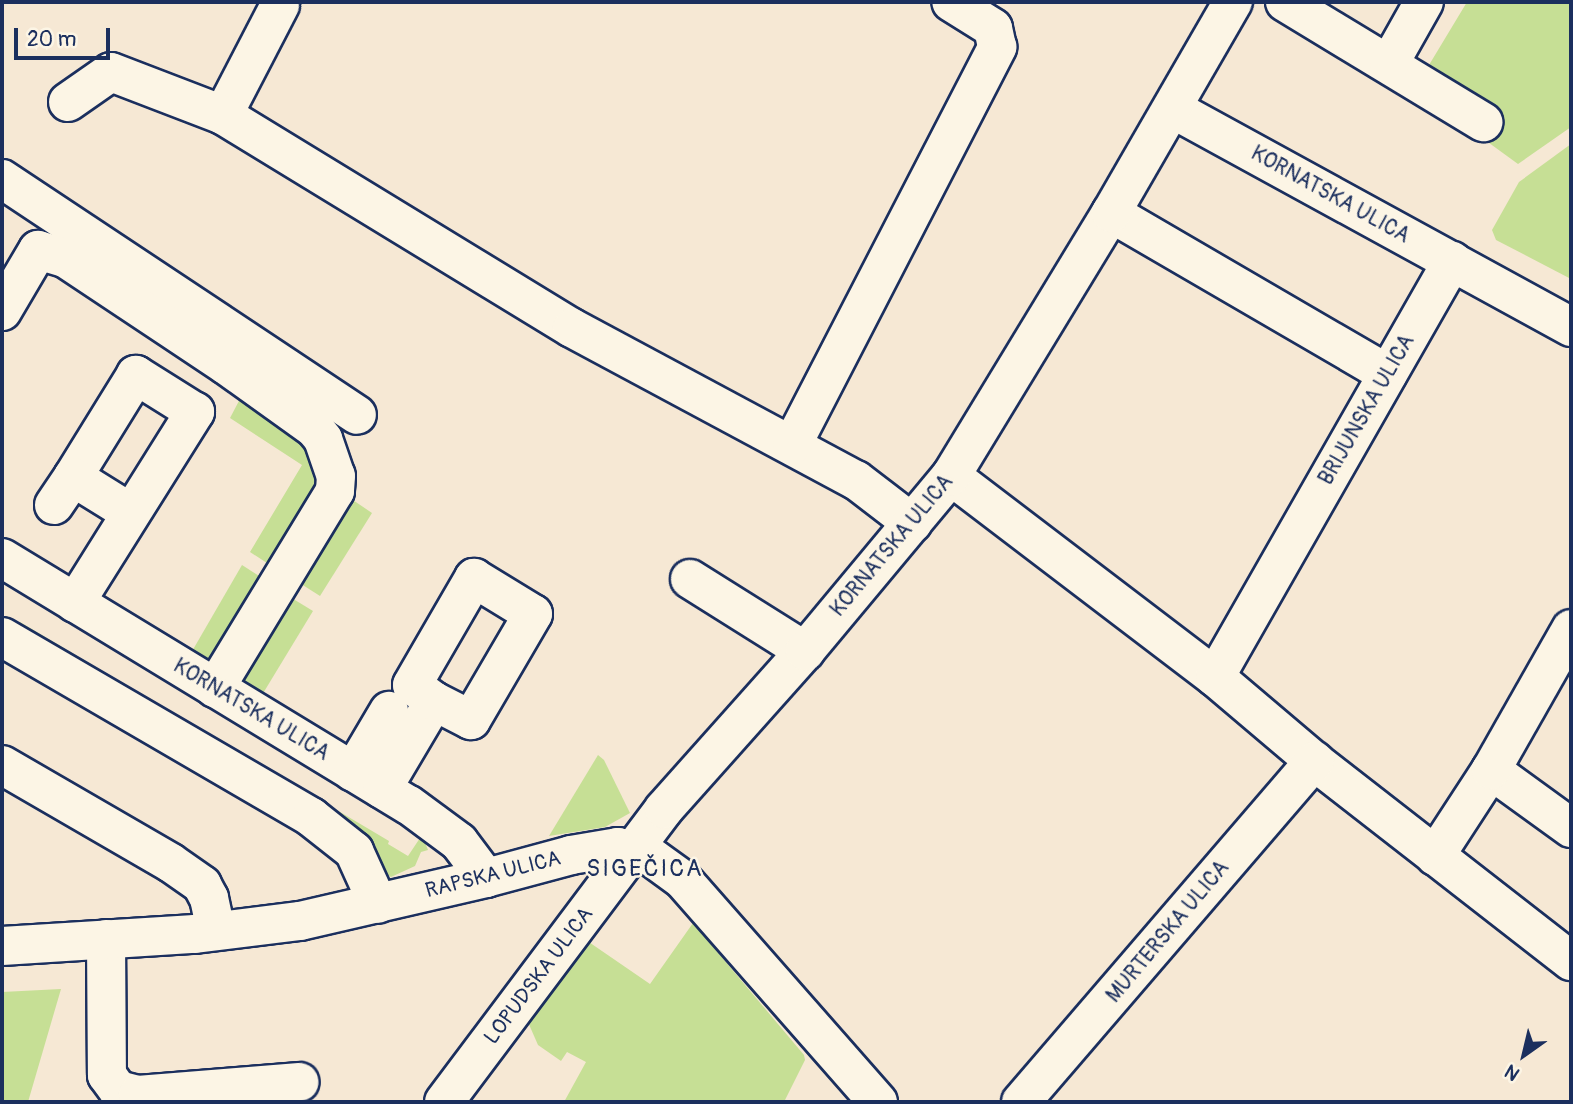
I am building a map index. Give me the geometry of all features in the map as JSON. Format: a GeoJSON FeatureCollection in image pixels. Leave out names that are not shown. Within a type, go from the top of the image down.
{"type":"FeatureCollection","features":[{"type":"Feature","properties":{"kind":"street"},"geometry":{"type":"LineString","coordinates":[[792,446],[997,47],[993,28],[951,2]]}},
{"type":"Feature","properties":{"kind":"street","name":"KORNATSKA ULICA"},"geometry":{"type":"LineString","coordinates":[[634,850],[664,809],[805,651],[951,476],[1111,213],[1233,2]]}},
{"type":"Feature","properties":{"kind":"street"},"geometry":{"type":"LineString","coordinates":[[1285,2],[1483,122]]}},
{"type":"Feature","properties":{"kind":"street"},"geometry":{"type":"LineString","coordinates":[[1389,64],[1424,2]]}},
{"type":"Feature","properties":{"kind":"street"},"geometry":{"type":"LineString","coordinates":[[223,115],[280,5]]}},
{"type":"Feature","properties":{"kind":"street"},"geometry":{"type":"LineString","coordinates":[[68,102],[111,72],[223,115],[572,328],[856,480],[912,523]]}},
{"type":"Feature","properties":{"kind":"street","name":"KORNATSKA ULICA"},"geometry":{"type":"LineString","coordinates":[[1172,108],[1451,261]]}},
{"type":"Feature","properties":{"kind":"street"},"geometry":{"type":"LineString","coordinates":[[2,179],[357,415]]}},
{"type":"Feature","properties":{"kind":"street"},"geometry":{"type":"LineString","coordinates":[[1111,213],[1388,374]]}},
{"type":"Feature","properties":{"kind":"street"},"geometry":{"type":"LineString","coordinates":[[2,311],[38,250],[65,258],[226,365],[315,429],[330,454],[336,476],[335,491],[215,688]]}},
{"type":"Feature","properties":{"kind":"street"},"geometry":{"type":"LineString","coordinates":[[1451,261],[1571,327]]}},
{"type":"Feature","properties":{"kind":"street","name":"BRIJUNSKA ULICA"},"geometry":{"type":"LineString","coordinates":[[1215,677],[1451,261]]}},
{"type":"Feature","properties":{"kind":"street"},"geometry":{"type":"LineString","coordinates":[[75,603],[195,412],[136,375],[64,491],[131,513]]}},
{"type":"Feature","properties":{"kind":"street"},"geometry":{"type":"LineString","coordinates":[[951,476],[1215,677],[1314,761],[1571,961]]}},
{"type":"Feature","properties":{"kind":"street","name":"KORNATSKA ULICA"},"geometry":{"type":"LineString","coordinates":[[2,558],[368,780],[459,842],[486,878]]}},
{"type":"Feature","properties":{"kind":"street"},"geometry":{"type":"LineString","coordinates":[[690,579],[805,651]]}},
{"type":"Feature","properties":{"kind":"street"},"geometry":{"type":"LineString","coordinates":[[1436,856],[1491,770],[1571,629]]}},
{"type":"Feature","properties":{"kind":"street"},"geometry":{"type":"LineString","coordinates":[[2,637],[311,817],[354,851],[378,904]]}},
{"type":"Feature","properties":{"kind":"street"},"geometry":{"type":"LineString","coordinates":[[368,780],[434,701]]}},
{"type":"Feature","properties":{"kind":"street"},"geometry":{"type":"LineString","coordinates":[[368,780],[389,711]]}},
{"type":"Feature","properties":{"kind":"street","name":"MURTERSKA ULICA"},"geometry":{"type":"LineString","coordinates":[[1021,1102],[1314,761]]}},
{"type":"Feature","properties":{"kind":"street"},"geometry":{"type":"LineString","coordinates":[[2,765],[171,863],[202,885],[209,898],[216,930]]}},
{"type":"Feature","properties":{"kind":"street"},"geometry":{"type":"LineString","coordinates":[[1491,770],[1566,819]]}},
{"type":"Feature","properties":{"kind":"street","name":"RAPSKA ULICA"},"geometry":{"type":"LineString","coordinates":[[2,946],[300,921],[599,849],[634,850],[665,864],[682,879],[878,1102]]}},
{"type":"Feature","properties":{"kind":"street","name":"LOPUDSKA ULICA"},"geometry":{"type":"LineString","coordinates":[[444,1102],[634,850]]}},
{"type":"Feature","properties":{"kind":"street"},"geometry":{"type":"LineString","coordinates":[[106,939],[107,1075],[118,1090],[138,1095],[299,1082]]}},
{"type":"Feature","properties":{"kind":"green space"},"geometry":{"type":"Polygon","coordinates":[[[1467,2],[1571,2],[1571,127],[1518,164],[1485,140],[1501,109],[1429,65],[1467,2]]]}},
{"type":"Feature","properties":{"kind":"green space"},"geometry":{"type":"Polygon","coordinates":[[[1571,144],[1571,279],[1496,240],[1492,230],[1519,182],[1571,144]]]}},
{"type":"Feature","properties":{"kind":"green space"},"geometry":{"type":"Polygon","coordinates":[[[238,383],[310,434],[327,473],[273,567],[250,552],[302,465],[230,418],[240,399],[231,393],[238,383]]]}},
{"type":"Feature","properties":{"kind":"green space"},"geometry":{"type":"Polygon","coordinates":[[[344,494],[372,513],[320,596],[298,582],[344,494]]]}},
{"type":"Feature","properties":{"kind":"green space"},"geometry":{"type":"Polygon","coordinates":[[[242,565],[264,579],[219,669],[191,653],[242,565]]]}},
{"type":"Feature","properties":{"kind":"green space"},"geometry":{"type":"Polygon","coordinates":[[[290,597],[313,611],[262,695],[234,677],[290,597]]]}},
{"type":"Feature","properties":{"kind":"green space"},"geometry":{"type":"Polygon","coordinates":[[[20,622],[389,841],[388,844],[408,856],[422,835],[428,850],[421,852],[415,866],[391,877],[384,872],[378,853],[361,835],[14,631],[20,622]]]}},
{"type":"Feature","properties":{"kind":"green space"},"geometry":{"type":"Polygon","coordinates":[[[598,755],[604,760],[630,813],[605,827],[549,836],[598,755]]]}},
{"type":"Feature","properties":{"kind":"green space"},"geometry":{"type":"Polygon","coordinates":[[[693,923],[804,1055],[805,1060],[784,1102],[564,1102],[586,1062],[567,1052],[561,1061],[538,1045],[524,1013],[583,938],[650,984],[693,923]]]}},
{"type":"Feature","properties":{"kind":"green space"},"geometry":{"type":"Polygon","coordinates":[[[61,989],[28,1102],[2,1102],[2,992],[61,989]]]}},
{"type":"Feature","properties":{"kind":"district","name":"SIGEČICA"},"geometry":{"type":"Point","coordinates":[645,869]}}]}
